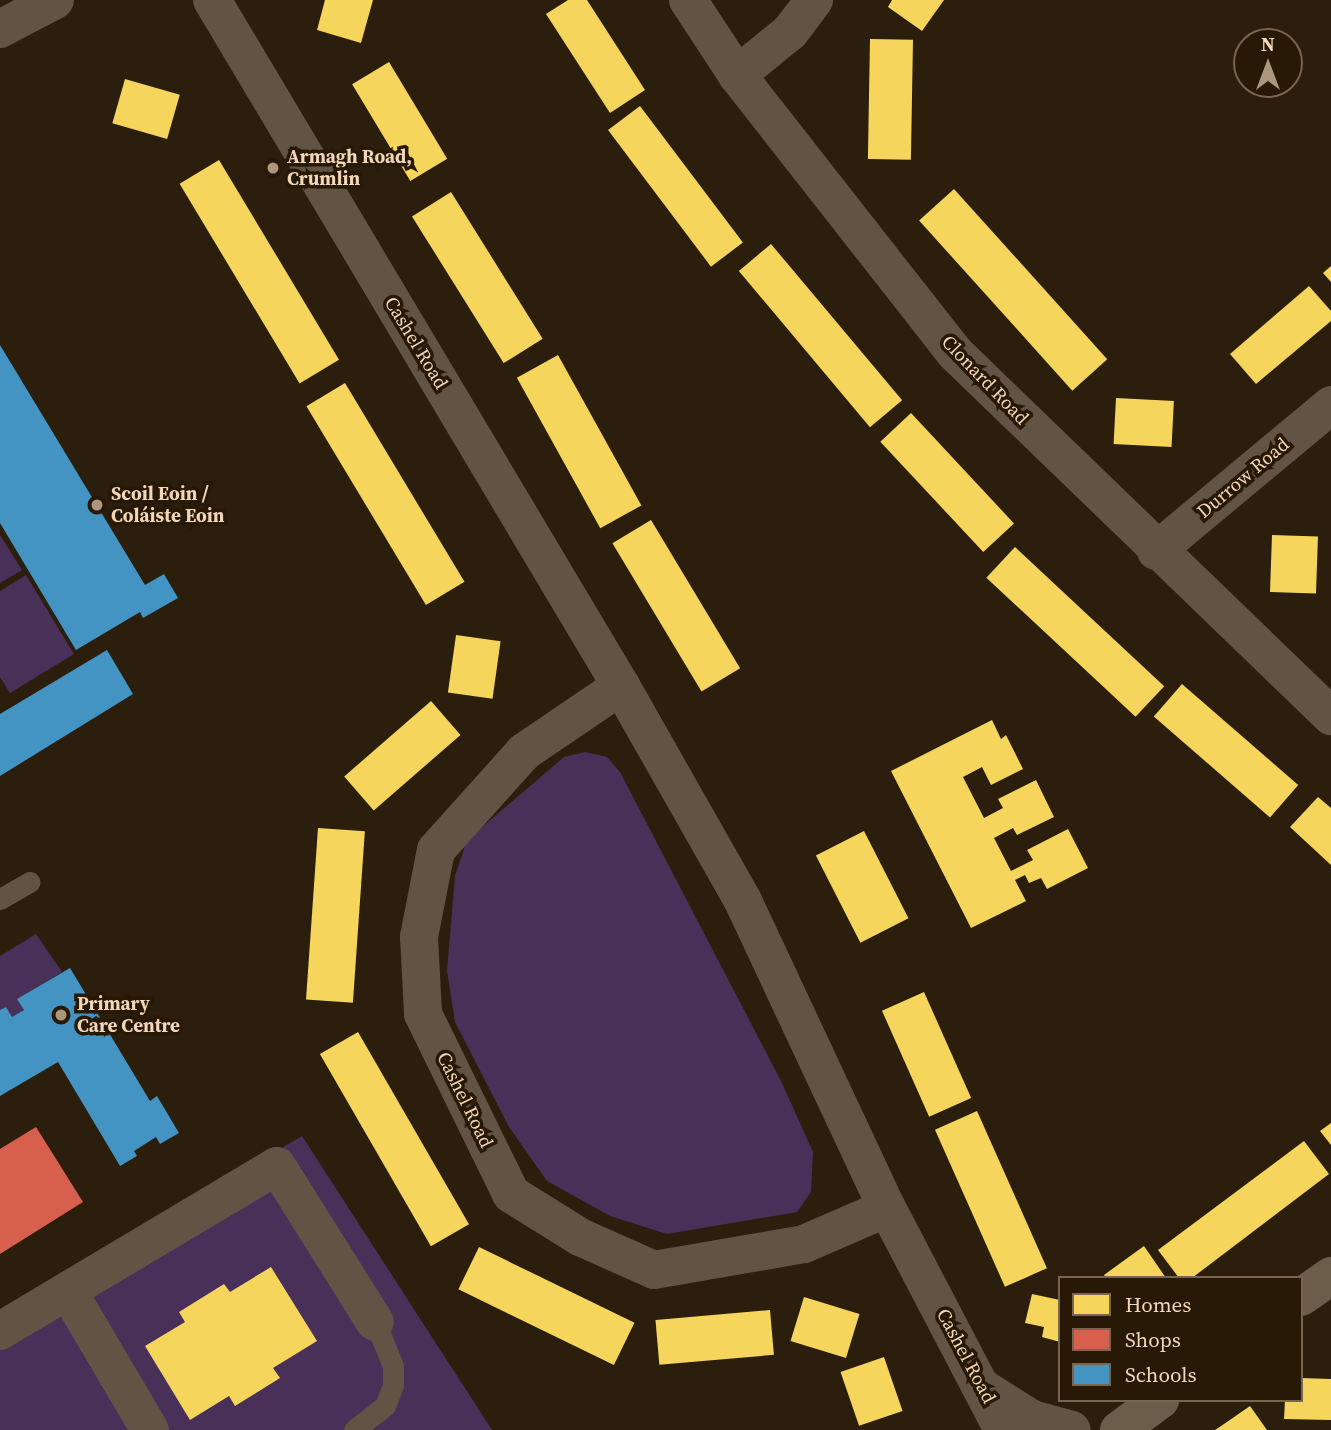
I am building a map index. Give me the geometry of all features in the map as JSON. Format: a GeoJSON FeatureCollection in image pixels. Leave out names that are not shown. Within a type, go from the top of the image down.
{"type":"FeatureCollection","features":[{"type":"Feature","properties":{"kind":"street"},"geometry":{"type":"LineString","coordinates":[[0,29],[55,0]]}},
{"type":"Feature","properties":{"kind":"street","name":"Cashel Road"},"geometry":{"type":"LineString","coordinates":[[212,0],[621,686],[743,901],[887,1208],[1003,1430]]}},
{"type":"Feature","properties":{"kind":"street","name":"Clonard Road"},"geometry":{"type":"LineString","coordinates":[[688,0],[737,75],[955,353],[1156,551],[1331,716]]}},
{"type":"Feature","properties":{"kind":"street"},"geometry":{"type":"LineString","coordinates":[[737,75],[790,32],[814,0]]}},
{"type":"Feature","properties":{"kind":"street","name":"Durrow Road"},"geometry":{"type":"LineString","coordinates":[[1156,551],[1331,405]]}},
{"type":"Feature","properties":{"kind":"street","name":"Cashel Road"},"geometry":{"type":"LineString","coordinates":[[621,686],[524,752],[436,850],[419,937],[423,1014],[511,1194],[580,1237],[654,1270],[804,1244],[887,1208]]}},
{"type":"Feature","properties":{"kind":"street"},"geometry":{"type":"LineString","coordinates":[[0,1331],[277,1166],[375,1322]]}},
{"type":"Feature","properties":{"kind":"street"},"geometry":{"type":"LineString","coordinates":[[68,1291],[150,1430]]}},
{"type":"Feature","properties":{"kind":"street"},"geometry":{"type":"LineString","coordinates":[[983,1388],[1032,1419],[1072,1430]]}},
{"type":"Feature","properties":{"kind":"street"},"geometry":{"type":"LineString","coordinates":[[1117,1430],[1157,1402]]}},
{"type":"Feature","properties":{"kind":"lane"},"geometry":{"type":"LineString","coordinates":[[0,899],[29,882]]}},
{"type":"Feature","properties":{"kind":"lane"},"geometry":{"type":"LineString","coordinates":[[354,1430],[385,1406],[393,1385],[393,1366],[375,1322]]}},
{"type":"Feature","properties":{"kind":"shaded area"},"geometry":{"type":"Polygon","coordinates":[[[0,535],[22,570],[0,583],[0,535]]]}},
{"type":"Feature","properties":{"kind":"shaded area"},"geometry":{"type":"Polygon","coordinates":[[[26,575],[74,654],[10,693],[0,677],[0,591],[26,575]]]}},
{"type":"Feature","properties":{"kind":"shaded area"},"geometry":{"type":"Polygon","coordinates":[[[585,752],[607,757],[620,772],[781,1081],[813,1152],[811,1192],[797,1212],[667,1234],[610,1216],[547,1181],[509,1127],[455,1022],[447,971],[455,876],[467,840],[564,757],[585,752]]]}},
{"type":"Feature","properties":{"kind":"shaded area"},"geometry":{"type":"Polygon","coordinates":[[[36,934],[62,972],[18,999],[24,1010],[12,1017],[6,1007],[0,1010],[0,956],[36,934]]]}},
{"type":"Feature","properties":{"kind":"shaded area"},"geometry":{"type":"Polygon","coordinates":[[[302,1136],[492,1430],[0,1430],[0,1313],[302,1136]]]}},
{"type":"Feature","properties":{"kind":"building: Homes"},"geometry":{"type":"Polygon","coordinates":[[[325,0],[373,0],[361,43],[317,30],[325,0]]]}},
{"type":"Feature","properties":{"kind":"building: Homes"},"geometry":{"type":"Polygon","coordinates":[[[568,0],[587,0],[645,90],[610,113],[546,14],[568,0]]]}},
{"type":"Feature","properties":{"kind":"building: Homes"},"geometry":{"type":"Polygon","coordinates":[[[892,0],[944,0],[922,31],[888,7],[892,0]]]}},
{"type":"Feature","properties":{"kind":"building: Homes"},"geometry":{"type":"Polygon","coordinates":[[[870,39],[913,40],[911,160],[868,159],[870,39]]]}},
{"type":"Feature","properties":{"kind":"building: Homes"},"geometry":{"type":"Polygon","coordinates":[[[389,62],[447,159],[410,181],[352,84],[389,62]]]}},
{"type":"Feature","properties":{"kind":"building: Homes"},"geometry":{"type":"Polygon","coordinates":[[[125,79],[180,95],[167,139],[112,123],[125,79]]]}},
{"type":"Feature","properties":{"kind":"building: Homes"},"geometry":{"type":"Polygon","coordinates":[[[640,106],[743,243],[711,267],[608,130],[640,106]]]}},
{"type":"Feature","properties":{"kind":"building: Homes"},"geometry":{"type":"Polygon","coordinates":[[[219,160],[339,360],[300,383],[180,184],[219,160]]]}},
{"type":"Feature","properties":{"kind":"building: Homes"},"geometry":{"type":"Polygon","coordinates":[[[954,189],[1107,359],[1072,391],[919,220],[954,189]]]}},
{"type":"Feature","properties":{"kind":"building: Homes"},"geometry":{"type":"Polygon","coordinates":[[[451,192],[543,339],[504,363],[412,216],[451,192]]]}},
{"type":"Feature","properties":{"kind":"building: Homes"},"geometry":{"type":"Polygon","coordinates":[[[771,244],[902,400],[870,427],[739,271],[771,244]]]}},
{"type":"Feature","properties":{"kind":"building: Homes"},"geometry":{"type":"Polygon","coordinates":[[[1331,266],[1331,282],[1323,273],[1331,266]]]}},
{"type":"Feature","properties":{"kind":"building: Homes"},"geometry":{"type":"Polygon","coordinates":[[[1309,286],[1331,311],[1331,321],[1256,384],[1230,354],[1309,286]]]}},
{"type":"Feature","properties":{"kind":"building: Homes"},"geometry":{"type":"Polygon","coordinates":[[[558,355],[641,505],[600,528],[517,378],[558,355]]]}},
{"type":"Feature","properties":{"kind":"building: Homes"},"geometry":{"type":"Polygon","coordinates":[[[345,383],[464,582],[426,605],[306,406],[345,383]]]}},
{"type":"Feature","properties":{"kind":"building: Homes"},"geometry":{"type":"Polygon","coordinates":[[[1116,398],[1174,401],[1172,447],[1114,444],[1116,398]]]}},
{"type":"Feature","properties":{"kind":"building: Homes"},"geometry":{"type":"Polygon","coordinates":[[[911,413],[1014,523],[983,552],[880,442],[911,413]]]}},
{"type":"Feature","properties":{"kind":"building: Homes"},"geometry":{"type":"Polygon","coordinates":[[[651,520],[740,668],[702,691],[612,543],[651,520]]]}},
{"type":"Feature","properties":{"kind":"building: Homes"},"geometry":{"type":"Polygon","coordinates":[[[1272,535],[1318,537],[1316,594],[1270,592],[1272,535]]]}},
{"type":"Feature","properties":{"kind":"building: Homes"},"geometry":{"type":"Polygon","coordinates":[[[1015,547],[1164,686],[1136,717],[986,578],[1015,547]]]}},
{"type":"Feature","properties":{"kind":"building: Homes"},"geometry":{"type":"Polygon","coordinates":[[[456,635],[501,641],[492,699],[448,692],[456,635]]]}},
{"type":"Feature","properties":{"kind":"building: Homes"},"geometry":{"type":"Polygon","coordinates":[[[1182,684],[1298,785],[1270,817],[1154,716],[1182,684]]]}},
{"type":"Feature","properties":{"kind":"building: Homes"},"geometry":{"type":"Polygon","coordinates":[[[431,701],[461,735],[374,810],[344,776],[431,701]]]}},
{"type":"Feature","properties":{"kind":"building: Homes"},"geometry":{"type":"Polygon","coordinates":[[[992,720],[1001,739],[1006,735],[1023,769],[991,785],[982,767],[963,777],[984,818],[1003,808],[998,799],[1036,780],[1054,817],[1017,835],[1013,828],[994,838],[1011,871],[1033,860],[1027,850],[1068,829],[1088,868],[1047,889],[1041,878],[1029,883],[1025,875],[1015,880],[1026,901],[971,928],[891,771],[992,720]]]}},
{"type":"Feature","properties":{"kind":"building: Homes"},"geometry":{"type":"Polygon","coordinates":[[[1318,797],[1331,808],[1331,865],[1290,827],[1318,797]]]}},
{"type":"Feature","properties":{"kind":"building: Homes"},"geometry":{"type":"Polygon","coordinates":[[[318,828],[365,831],[353,1003],[306,1000],[318,828]]]}},
{"type":"Feature","properties":{"kind":"building: Homes"},"geometry":{"type":"Polygon","coordinates":[[[864,831],[908,918],[860,943],[816,856],[864,831]]]}},
{"type":"Feature","properties":{"kind":"building: Homes"},"geometry":{"type":"Polygon","coordinates":[[[924,992],[971,1098],[929,1117],[882,1011],[924,992]]]}},
{"type":"Feature","properties":{"kind":"building: Homes"},"geometry":{"type":"Polygon","coordinates":[[[358,1032],[469,1224],[431,1246],[320,1054],[358,1032]]]}},
{"type":"Feature","properties":{"kind":"building: Homes"},"geometry":{"type":"Polygon","coordinates":[[[977,1111],[1047,1268],[1005,1287],[935,1130],[977,1111]]]}},
{"type":"Feature","properties":{"kind":"building: Homes"},"geometry":{"type":"Polygon","coordinates":[[[1331,1123],[1331,1145],[1320,1131],[1331,1123]]]}},
{"type":"Feature","properties":{"kind":"building: Homes"},"geometry":{"type":"Polygon","coordinates":[[[1304,1141],[1329,1174],[1195,1276],[1178,1276],[1158,1250],[1304,1141]]]}},
{"type":"Feature","properties":{"kind":"building: Homes"},"geometry":{"type":"Polygon","coordinates":[[[1144,1246],[1165,1276],[1105,1276],[1144,1246]]]}},
{"type":"Feature","properties":{"kind":"building: Homes"},"geometry":{"type":"Polygon","coordinates":[[[479,1247],[634,1323],[614,1365],[458,1289],[479,1247]]]}},
{"type":"Feature","properties":{"kind":"building: Homes"},"geometry":{"type":"Polygon","coordinates":[[[271,1267],[317,1341],[273,1368],[280,1378],[235,1406],[229,1396],[190,1420],[145,1346],[185,1322],[179,1312],[224,1284],[230,1292],[271,1267]]]}},
{"type":"Feature","properties":{"kind":"building: Homes"},"geometry":{"type":"Polygon","coordinates":[[[1032,1294],[1058,1300],[1058,1341],[1042,1337],[1044,1327],[1025,1323],[1032,1294]]]}},
{"type":"Feature","properties":{"kind":"building: Homes"},"geometry":{"type":"Polygon","coordinates":[[[804,1297],[859,1314],[846,1358],[791,1341],[804,1297]]]}},
{"type":"Feature","properties":{"kind":"building: Homes"},"geometry":{"type":"Polygon","coordinates":[[[770,1310],[774,1355],[659,1365],[655,1320],[770,1310]]]}},
{"type":"Feature","properties":{"kind":"building: Homes"},"geometry":{"type":"Polygon","coordinates":[[[884,1357],[903,1411],[859,1426],[841,1372],[884,1357]]]}},
{"type":"Feature","properties":{"kind":"building: Homes"},"geometry":{"type":"Polygon","coordinates":[[[1303,1378],[1331,1379],[1331,1420],[1284,1419],[1285,1402],[1303,1402],[1303,1378]]]}},
{"type":"Feature","properties":{"kind":"building: Homes"},"geometry":{"type":"Polygon","coordinates":[[[1250,1406],[1267,1430],[1215,1430],[1224,1424],[1250,1406]]]}},
{"type":"Feature","properties":{"kind":"building: Shops"},"geometry":{"type":"Polygon","coordinates":[[[36,1127],[83,1202],[0,1254],[0,1149],[36,1127]]]}},
{"type":"Feature","properties":{"kind":"building: Schools"},"geometry":{"type":"Polygon","coordinates":[[[0,345],[145,585],[164,574],[178,598],[143,618],[140,612],[76,650],[0,523],[0,345]]]}},
{"type":"Feature","properties":{"kind":"building: Schools"},"geometry":{"type":"Polygon","coordinates":[[[107,650],[133,694],[0,776],[0,714],[107,650]]]}},
{"type":"Feature","properties":{"kind":"building: Schools"},"geometry":{"type":"Polygon","coordinates":[[[70,968],[150,1101],[157,1096],[179,1133],[160,1144],[156,1137],[134,1151],[137,1156],[120,1166],[58,1062],[0,1096],[0,1010],[6,1007],[12,1017],[24,1010],[17,999],[70,968]]]}},
{"type":"Feature","properties":{"kind":"place","name":"Armagh Road, Crumlin"},"geometry":{"type":"Point","coordinates":[273,168]}},
{"type":"Feature","properties":{"kind":"place","name":"Scoil Eoin / Coláiste Eoin"},"geometry":{"type":"Point","coordinates":[97,505]}},
{"type":"Feature","properties":{"kind":"place","name":"Primary Care Centre"},"geometry":{"type":"Point","coordinates":[61,1015]}}]}
